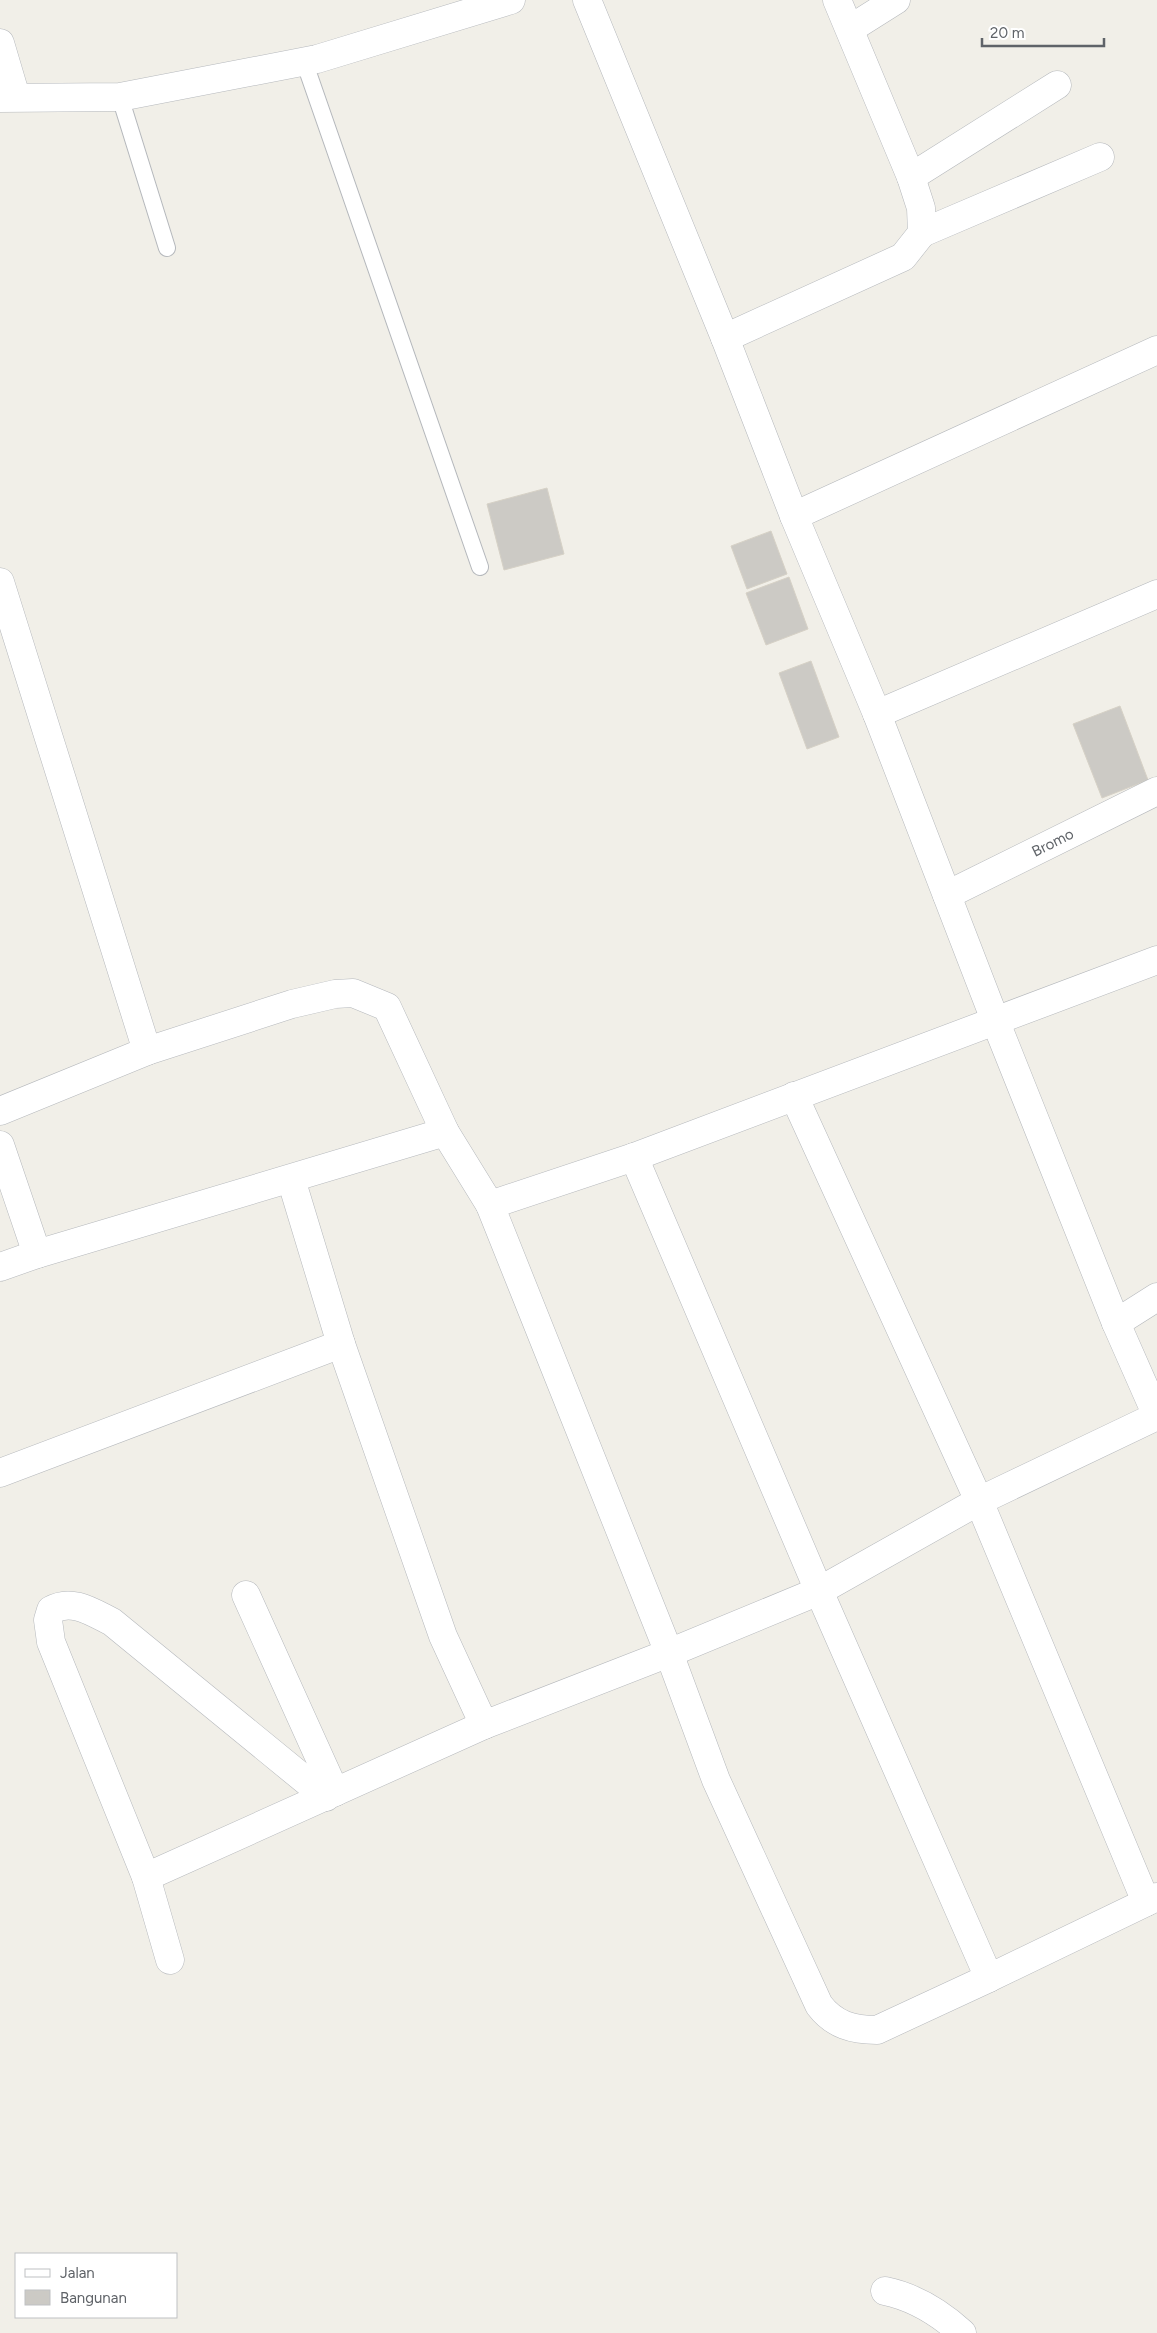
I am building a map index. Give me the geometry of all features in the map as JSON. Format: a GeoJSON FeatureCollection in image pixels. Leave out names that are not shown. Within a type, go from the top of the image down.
{"type":"FeatureCollection","features":[{"type":"Feature","properties":{"kind":"street"},"geometry":{"type":"LineString","coordinates":[[0,43],[8,97],[120,97],[318,59],[511,0]]}},
{"type":"Feature","properties":{"kind":"street"},"geometry":{"type":"LineString","coordinates":[[146,1877],[484,1725],[670,1653],[819,1590],[979,1501],[1157,1416],[1116,1323],[995,1020],[877,714],[794,516],[725,338],[586,0]]}},
{"type":"Feature","properties":{"kind":"street"},"geometry":{"type":"LineString","coordinates":[[837,0],[911,177],[921,208],[922,233]]}},
{"type":"Feature","properties":{"kind":"street"},"geometry":{"type":"LineString","coordinates":[[850,29],[896,0]]}},
{"type":"Feature","properties":{"kind":"street"},"geometry":{"type":"LineString","coordinates":[[911,177],[1057,85]]}},
{"type":"Feature","properties":{"kind":"street"},"geometry":{"type":"LineString","coordinates":[[725,338],[902,257],[922,233],[1100,157]]}},
{"type":"Feature","properties":{"kind":"street"},"geometry":{"type":"LineString","coordinates":[[794,516],[1157,350]]}},
{"type":"Feature","properties":{"kind":"street"},"geometry":{"type":"LineString","coordinates":[[0,582],[147,1051]]}},
{"type":"Feature","properties":{"kind":"street"},"geometry":{"type":"LineString","coordinates":[[877,714],[1157,594]]}},
{"type":"Feature","properties":{"kind":"street","name":"Bromo"},"geometry":{"type":"LineString","coordinates":[[947,895],[1157,791]]}},
{"type":"Feature","properties":{"kind":"street"},"geometry":{"type":"LineString","coordinates":[[490,1206],[634,1156],[1157,960]]}},
{"type":"Feature","properties":{"kind":"street"},"geometry":{"type":"LineString","coordinates":[[0,1111],[147,1051],[292,1004],[335,994],[352,994],[387,1007],[445,1132],[490,1206],[670,1653],[716,1780],[819,2005],[826,2014],[846,2027],[861,2030],[877,2030],[1151,1900],[979,1501],[794,1096]]}},
{"type":"Feature","properties":{"kind":"street"},"geometry":{"type":"LineString","coordinates":[[0,1267],[37,1254],[445,1132]]}},
{"type":"Feature","properties":{"kind":"street"},"geometry":{"type":"LineString","coordinates":[[0,1145],[37,1254]]}},
{"type":"Feature","properties":{"kind":"street"},"geometry":{"type":"LineString","coordinates":[[634,1156],[819,1590],[989,1978]]}},
{"type":"Feature","properties":{"kind":"street"},"geometry":{"type":"LineString","coordinates":[[291,1179],[341,1344],[443,1636],[484,1725]]}},
{"type":"Feature","properties":{"kind":"street"},"geometry":{"type":"LineString","coordinates":[[1116,1323],[1157,1297]]}},
{"type":"Feature","properties":{"kind":"street"},"geometry":{"type":"LineString","coordinates":[[0,1473],[341,1344]]}},
{"type":"Feature","properties":{"kind":"street"},"geometry":{"type":"LineString","coordinates":[[246,1595],[330,1794]]}},
{"type":"Feature","properties":{"kind":"street"},"geometry":{"type":"LineString","coordinates":[[170,1960],[146,1877],[51,1642],[48,1620],[51,1610],[58,1606],[72,1604],[112,1622],[330,1794]]}},
{"type":"Feature","properties":{"kind":"street"},"geometry":{"type":"LineString","coordinates":[[885,2291],[915,2300],[962,2333]]}},
{"type":"Feature","properties":{"kind":"lane"},"geometry":{"type":"LineString","coordinates":[[304,61],[480,567]]}},
{"type":"Feature","properties":{"kind":"lane"},"geometry":{"type":"LineString","coordinates":[[120,97],[167,248]]}},
{"type":"Feature","properties":{"kind":"building"},"geometry":{"type":"Polygon","coordinates":[[[547,488],[564,554],[504,570],[487,504],[547,488]]]}},
{"type":"Feature","properties":{"kind":"building"},"geometry":{"type":"Polygon","coordinates":[[[771,531],[787,574],[747,589],[731,546],[771,531]]]}},
{"type":"Feature","properties":{"kind":"building"},"geometry":{"type":"Polygon","coordinates":[[[789,577],[808,629],[766,645],[746,593],[789,577]]]}},
{"type":"Feature","properties":{"kind":"building"},"geometry":{"type":"Polygon","coordinates":[[[811,661],[839,737],[807,749],[779,673],[811,661]]]}},
{"type":"Feature","properties":{"kind":"building"},"geometry":{"type":"Polygon","coordinates":[[[1120,706],[1148,780],[1102,798],[1073,724],[1120,706]]]}}]}
